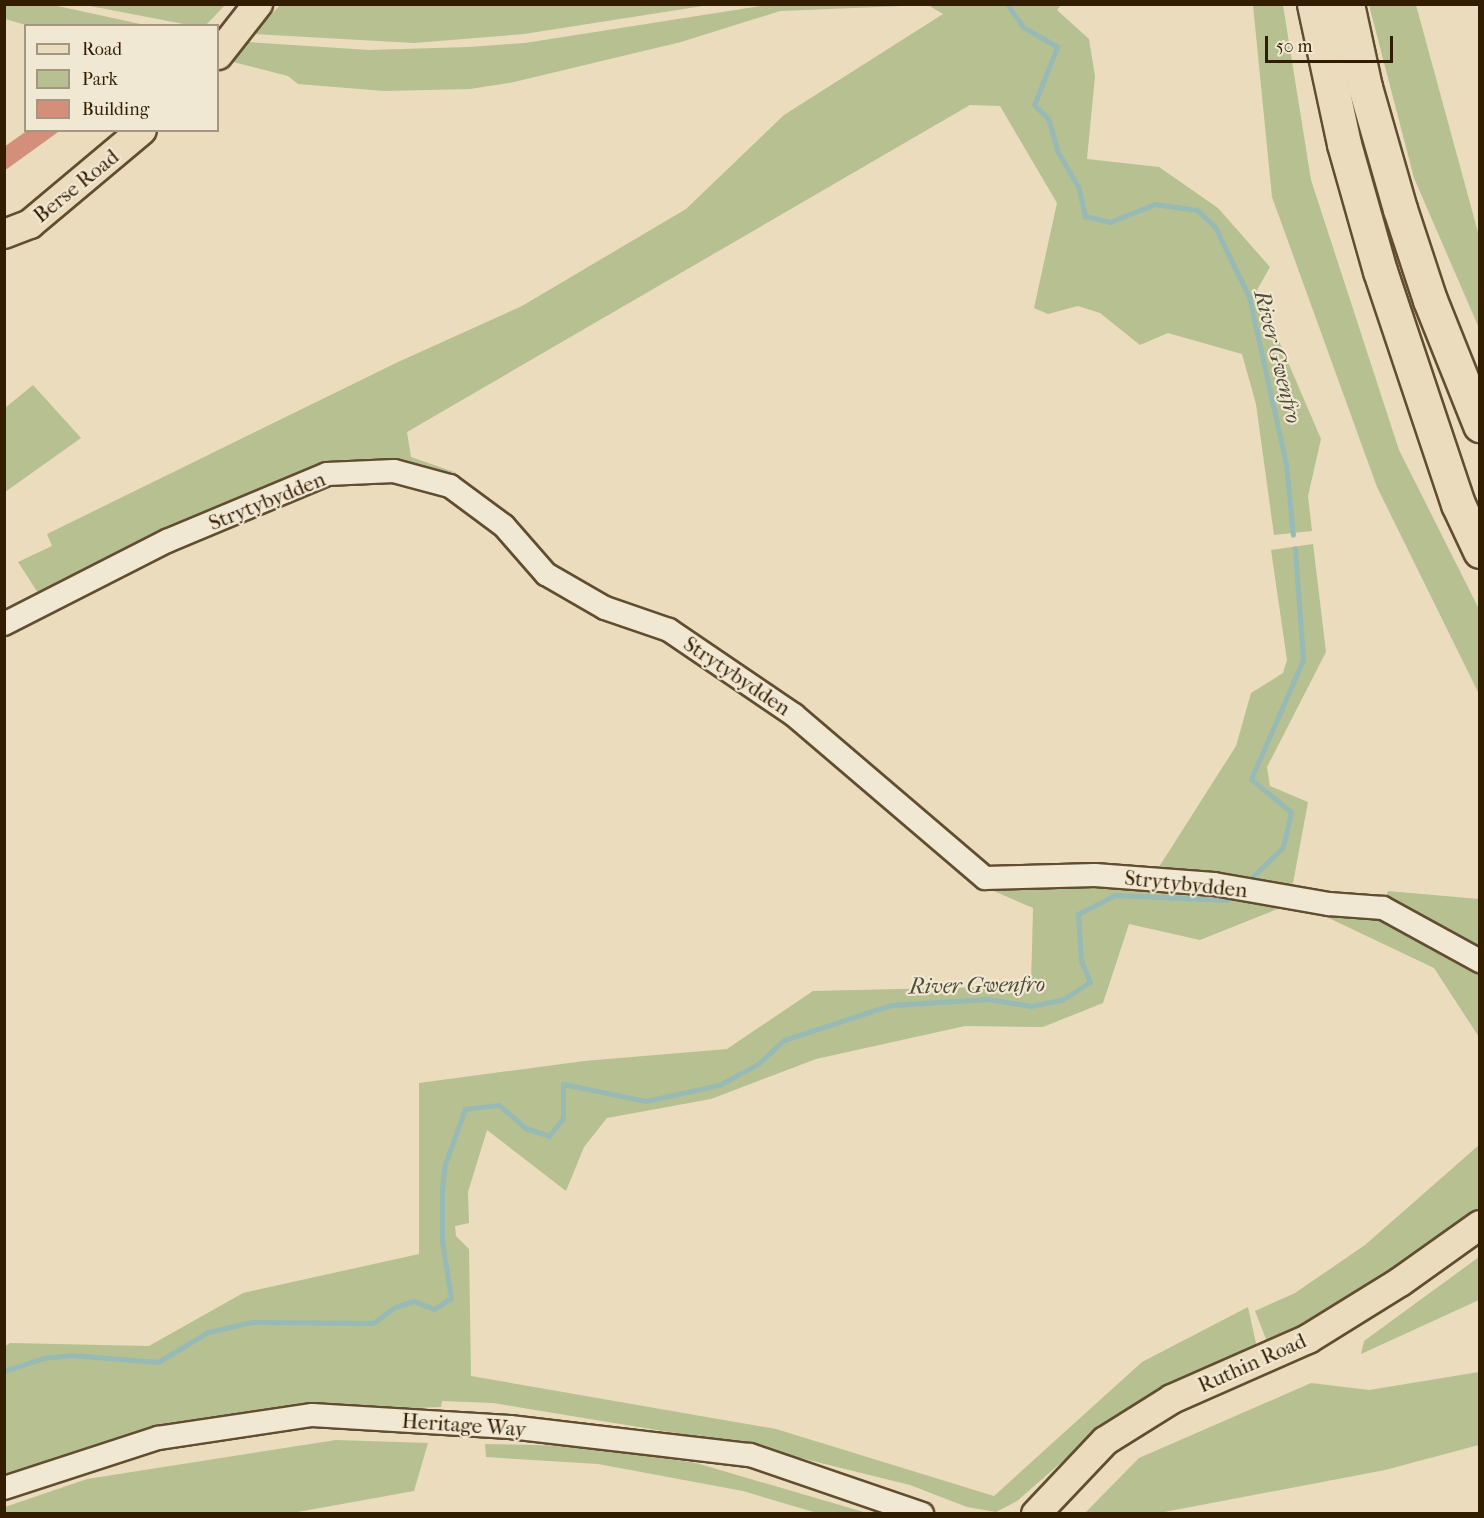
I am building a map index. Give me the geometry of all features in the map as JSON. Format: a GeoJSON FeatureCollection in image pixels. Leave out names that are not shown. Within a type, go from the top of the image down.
{"type":"FeatureCollection","features":[{"type":"Feature","properties":{"kind":"highway"},"geometry":{"type":"LineString","coordinates":[[1314,4],[1350,167],[1380,271],[1426,399],[1458,504],[1479,551]]}},
{"type":"Feature","properties":{"kind":"highway"},"geometry":{"type":"LineString","coordinates":[[1347,4],[1365,87],[1400,209],[1430,300],[1473,400],[1479,424]]}},
{"type":"Feature","properties":{"kind":"highway"},"geometry":{"type":"LineString","coordinates":[[1426,399],[1479,500]]}},
{"type":"Feature","properties":{"kind":"main road"},"geometry":{"type":"LineString","coordinates":[[219,54],[254,9]]}},
{"type":"Feature","properties":{"kind":"main road","name":"Berse Road"},"geometry":{"type":"LineString","coordinates":[[4,234],[30,224],[140,132]]}},
{"type":"Feature","properties":{"kind":"main road","name":"Ruthin Road"},"geometry":{"type":"LineString","coordinates":[[1036,1514],[1105,1441],[1172,1399],[1308,1339],[1400,1282],[1479,1225]]}},
{"type":"Feature","properties":{"kind":"street","name":"Strytybydden"},"geometry":{"type":"LineString","coordinates":[[4,624],[167,541],[327,474],[394,471],[450,486],[504,526],[546,574],[604,608],[669,630],[794,715],[985,878],[1095,875],[1238,888],[1383,908],[1479,961]]}},
{"type":"Feature","properties":{"kind":"street","name":"Heritage Way"},"geometry":{"type":"LineString","coordinates":[[4,1488],[158,1438],[312,1416],[510,1427],[750,1455],[922,1514]]}},
{"type":"Feature","properties":{"kind":"green space"},"geometry":{"type":"Polygon","coordinates":[[[225,4],[207,24],[184,24],[85,5],[225,4]]]}},
{"type":"Feature","properties":{"kind":"green space"},"geometry":{"type":"Polygon","coordinates":[[[4,5],[53,5],[140,24],[24,24],[5,19],[4,5]]]}},
{"type":"Feature","properties":{"kind":"green space"},"geometry":{"type":"Polygon","coordinates":[[[280,5],[709,5],[524,34],[414,43],[254,34],[280,5]]]}},
{"type":"Feature","properties":{"kind":"green space"},"geometry":{"type":"Polygon","coordinates":[[[767,5],[928,5],[780,11],[681,42],[514,82],[470,89],[384,91],[298,84],[288,76],[229,61],[247,42],[369,50],[469,47],[525,43],[767,5]]]}},
{"type":"Feature","properties":{"kind":"green space"},"geometry":{"type":"Polygon","coordinates":[[[928,5],[1061,5],[1057,10],[1089,39],[1095,76],[1087,159],[1159,167],[1218,208],[1270,267],[1257,290],[1321,439],[1308,496],[1312,531],[1274,535],[1256,404],[1242,354],[1168,333],[1140,345],[1100,313],[1078,306],[1048,314],[1034,308],[1057,203],[1000,106],[970,105],[407,432],[411,457],[457,473],[408,466],[309,468],[285,486],[40,596],[18,562],[52,546],[47,534],[398,362],[522,306],[686,209],[784,115],[943,14],[928,5]]]}},
{"type":"Feature","properties":{"kind":"green space"},"geometry":{"type":"Polygon","coordinates":[[[1253,5],[1283,5],[1311,180],[1399,450],[1479,609],[1479,694],[1377,487],[1272,197],[1253,5]]]}},
{"type":"Feature","properties":{"kind":"green space"},"geometry":{"type":"Polygon","coordinates":[[[1369,5],[1416,5],[1479,236],[1479,328],[1414,178],[1369,5]]]}},
{"type":"Feature","properties":{"kind":"green space"},"geometry":{"type":"Polygon","coordinates":[[[33,385],[81,438],[5,492],[5,408],[33,385]]]}},
{"type":"Feature","properties":{"kind":"green space"},"geometry":{"type":"Polygon","coordinates":[[[1313,544],[1326,652],[1267,767],[1270,786],[1308,802],[1293,883],[1281,889],[1380,917],[1479,972],[1479,1037],[1434,968],[1295,902],[1200,940],[1129,924],[1103,1003],[1043,1027],[965,1026],[816,1059],[711,1099],[607,1118],[584,1147],[566,1191],[487,1130],[468,1192],[469,1223],[455,1226],[456,1236],[469,1249],[471,1376],[776,1429],[994,1496],[1142,1362],[1248,1307],[1257,1348],[1117,1414],[1017,1501],[996,1512],[967,1507],[910,1485],[748,1445],[493,1403],[442,1401],[441,1407],[311,1412],[5,1477],[4,1347],[10,1343],[149,1346],[243,1293],[419,1254],[419,1083],[584,1061],[727,1049],[813,991],[1031,986],[1033,908],[989,889],[1170,884],[1192,895],[1219,893],[1224,874],[1159,867],[1236,746],[1251,693],[1283,673],[1287,660],[1271,550],[1313,544]]]}},
{"type":"Feature","properties":{"kind":"green space"},"geometry":{"type":"Polygon","coordinates":[[[1388,891],[1479,899],[1479,952],[1385,902],[1388,891]]]}},
{"type":"Feature","properties":{"kind":"green space"},"geometry":{"type":"Polygon","coordinates":[[[1479,1145],[1479,1208],[1418,1253],[1268,1344],[1255,1311],[1295,1293],[1365,1245],[1479,1145]]]}},
{"type":"Feature","properties":{"kind":"green space"},"geometry":{"type":"Polygon","coordinates":[[[1479,1257],[1479,1300],[1361,1354],[1364,1341],[1479,1257]]]}},
{"type":"Feature","properties":{"kind":"green space"},"geometry":{"type":"Polygon","coordinates":[[[1479,1372],[1479,1445],[1385,1470],[1159,1513],[1085,1513],[1139,1458],[1311,1383],[1369,1390],[1479,1372]]]}},
{"type":"Feature","properties":{"kind":"green space"},"geometry":{"type":"Polygon","coordinates":[[[336,1440],[428,1443],[414,1491],[292,1513],[5,1513],[5,1507],[87,1479],[336,1440]]]}},
{"type":"Feature","properties":{"kind":"green space"},"geometry":{"type":"Polygon","coordinates":[[[485,1444],[584,1446],[696,1463],[867,1513],[817,1513],[743,1491],[598,1464],[486,1457],[485,1444]]]}},
{"type":"Feature","properties":{"kind":"building"},"geometry":{"type":"Polygon","coordinates":[[[25,132],[58,132],[4,171],[4,147],[25,132]]]}},
{"type":"Feature","properties":{"kind":"waterway","name":"River Gwenfro"},"geometry":{"type":"LineString","coordinates":[[1007,4],[1023,27],[1057,47],[1034,105],[1048,118],[1058,152],[1078,186],[1085,216],[1110,222],[1155,204],[1197,210],[1215,227],[1249,297],[1286,464],[1293,535]]}},
{"type":"Feature","properties":{"kind":"waterway","name":"River Gwenfro"},"geometry":{"type":"LineString","coordinates":[[1246,883],[1283,847],[1291,812],[1251,779],[1303,660],[1295,548]]}},
{"type":"Feature","properties":{"kind":"waterway","name":"River Gwenfro"},"geometry":{"type":"LineString","coordinates":[[4,1371],[43,1358],[70,1355],[158,1362],[208,1332],[252,1322],[373,1323],[395,1307],[414,1301],[434,1309],[451,1298],[442,1241],[442,1188],[445,1164],[465,1109],[499,1105],[525,1128],[549,1136],[563,1118],[563,1084],[646,1101],[719,1085],[758,1064],[784,1040],[891,1005],[989,999],[1030,1006],[1062,1000],[1090,982],[1081,961],[1078,914],[1115,895],[1227,900],[1234,893]]}}]}
